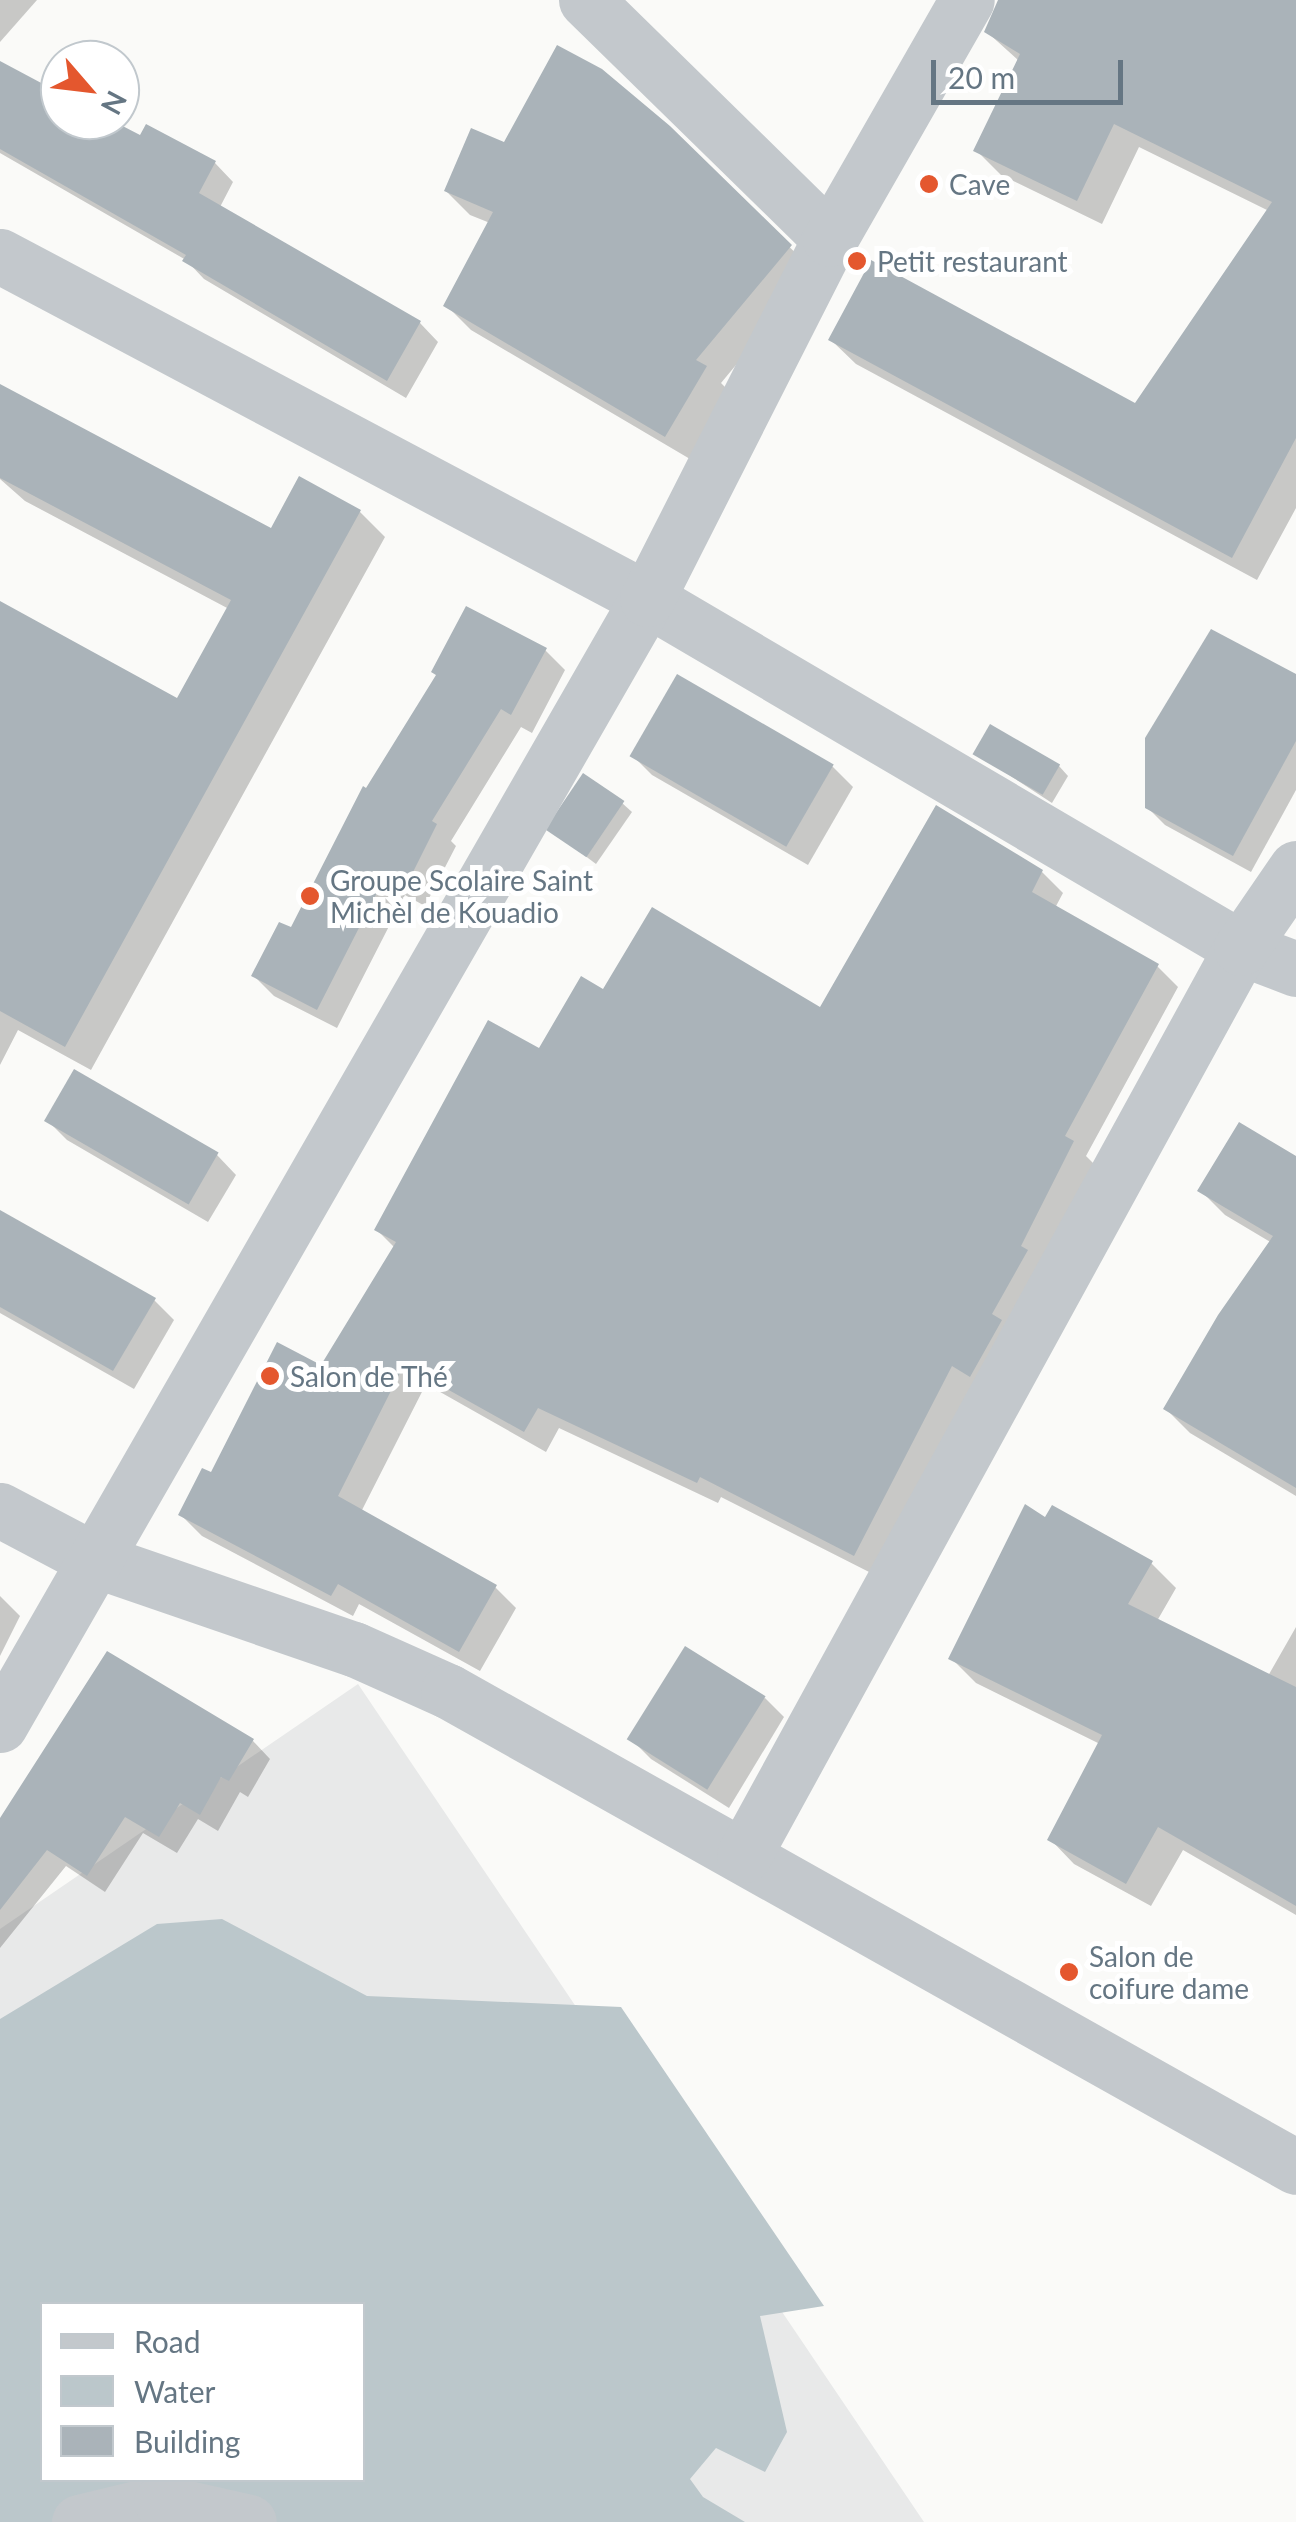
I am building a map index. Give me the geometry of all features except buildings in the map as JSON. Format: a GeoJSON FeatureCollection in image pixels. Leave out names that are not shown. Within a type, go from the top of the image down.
{"type":"FeatureCollection","features":[{"type":"Feature","properties":{"kind":"street"},"geometry":{"type":"LineString","coordinates":[[586,0],[830,239]]}},
{"type":"Feature","properties":{"kind":"street"},"geometry":{"type":"LineString","coordinates":[[0,1725],[647,600],[830,239],[967,0]]}},
{"type":"Feature","properties":{"kind":"street"},"geometry":{"type":"LineString","coordinates":[[3,264],[647,600],[1241,948],[1296,969]]}},
{"type":"Feature","properties":{"kind":"street"},"geometry":{"type":"LineString","coordinates":[[744,1855],[1241,948],[1296,868]]}},
{"type":"Feature","properties":{"kind":"street"},"geometry":{"type":"LineString","coordinates":[[0,1510],[96,1560],[354,1649],[448,1691],[1296,2167]]}},
{"type":"Feature","properties":{"kind":"street"},"geometry":{"type":"LineString","coordinates":[[79,2522],[162,2502],[248,2522]]}},
{"type":"Feature","properties":{"kind":"shaded area"},"geometry":{"type":"Polygon","coordinates":[[[358,1684],[924,2522],[0,2522],[0,1929],[358,1684]]]}},
{"type":"Feature","properties":{"kind":"water"},"geometry":{"type":"Polygon","coordinates":[[[222,1919],[367,1996],[621,2007],[824,2306],[760,2316],[787,2432],[765,2472],[716,2448],[690,2479],[703,2497],[745,2522],[0,2522],[0,2019],[157,1924],[222,1919]]]}},
{"type":"Feature","properties":{"kind":"place","name":"Cave"},"geometry":{"type":"Point","coordinates":[929,184]}},
{"type":"Feature","properties":{"kind":"place","name":"Petit restaurant"},"geometry":{"type":"Point","coordinates":[857,261]}},
{"type":"Feature","properties":{"kind":"place","name":"Groupe Scolaire Saint Michèl de Kouadio"},"geometry":{"type":"Point","coordinates":[310,896]}},
{"type":"Feature","properties":{"kind":"place","name":"Salon de Thé"},"geometry":{"type":"Point","coordinates":[270,1376]}},
{"type":"Feature","properties":{"kind":"place","name":"Salon de coifure dame"},"geometry":{"type":"Point","coordinates":[1069,1972]}}]}
